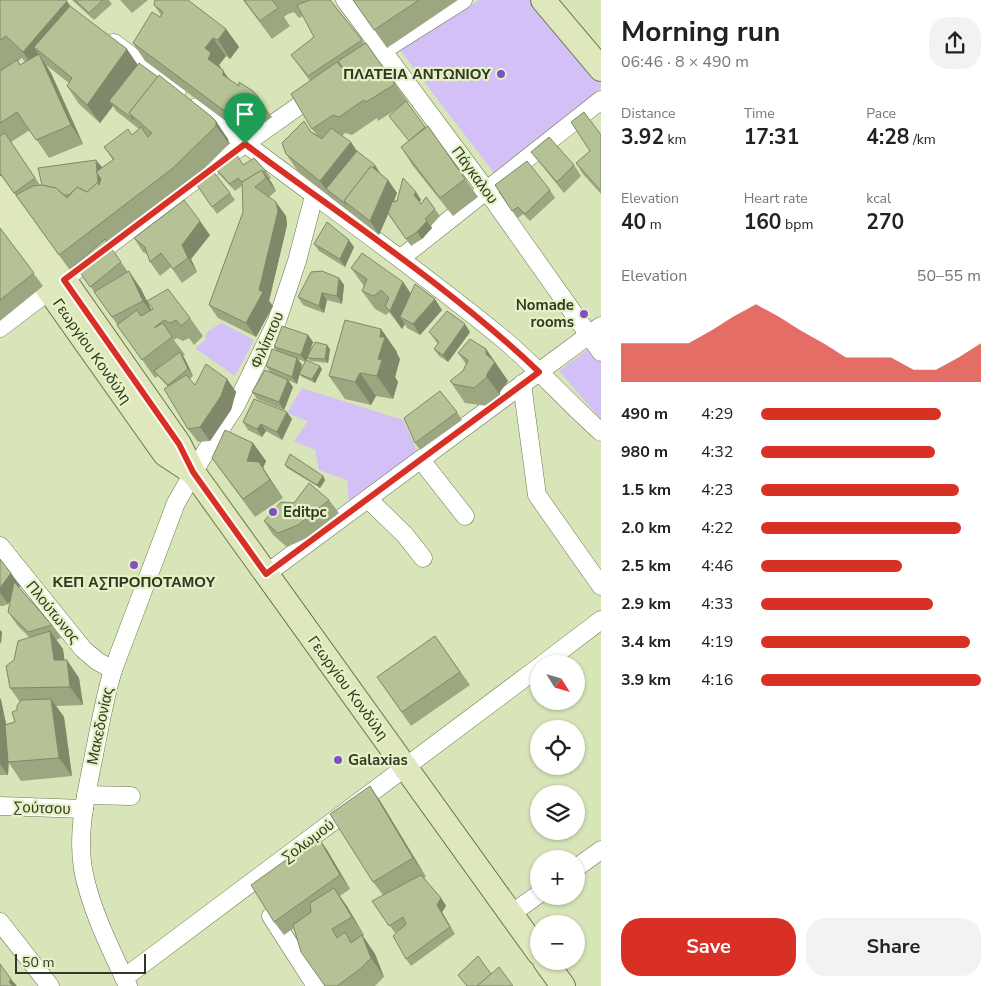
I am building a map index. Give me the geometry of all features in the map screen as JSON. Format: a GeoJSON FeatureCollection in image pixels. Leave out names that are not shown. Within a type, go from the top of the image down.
{"type":"FeatureCollection","features":[{"type":"Feature","properties":{"kind":"main road"},"geometry":{"type":"LineString","coordinates":[[543,0],[601,69]]}},
{"type":"Feature","properties":{"kind":"main road","name":"Γεωργίου Κονδύλη"},"geometry":{"type":"LineString","coordinates":[[0,188],[57,285],[165,454],[193,472],[530,940]]}},
{"type":"Feature","properties":{"kind":"main road","name":"Γεωργίου Κονδύλη"},"geometry":{"type":"LineString","coordinates":[[0,221],[57,285]]}},
{"type":"Feature","properties":{"kind":"main road"},"geometry":{"type":"LineString","coordinates":[[551,970],[562,986]]}},
{"type":"Feature","properties":{"kind":"street","name":"Πάγκαλου"},"geometry":{"type":"LineString","coordinates":[[345,0],[487,191],[595,330],[601,352]]}},
{"type":"Feature","properties":{"kind":"street"},"geometry":{"type":"LineString","coordinates":[[344,76],[463,0]]}},
{"type":"Feature","properties":{"kind":"street"},"geometry":{"type":"LineString","coordinates":[[99,32],[314,196],[401,258],[504,340],[601,432]]}},
{"type":"Feature","properties":{"kind":"street"},"geometry":{"type":"LineString","coordinates":[[0,328],[245,144],[328,86]]}},
{"type":"Feature","properties":{"kind":"street"},"geometry":{"type":"LineString","coordinates":[[401,258],[601,100]]}},
{"type":"Feature","properties":{"kind":"street","name":"Φιλίππου"},"geometry":{"type":"LineString","coordinates":[[193,472],[236,405],[277,321],[294,270],[314,196]]}},
{"type":"Feature","properties":{"kind":"street"},"geometry":{"type":"LineString","coordinates":[[266,574],[595,330]]}},
{"type":"Feature","properties":{"kind":"street"},"geometry":{"type":"LineString","coordinates":[[522,384],[538,495],[601,586]]}},
{"type":"Feature","properties":{"kind":"street"},"geometry":{"type":"LineString","coordinates":[[421,460],[465,516]]}},
{"type":"Feature","properties":{"kind":"street","name":"Μακεδονίας"},"geometry":{"type":"LineString","coordinates":[[126,982],[87,887],[81,848],[85,802],[106,692],[113,670],[173,511],[193,472]]}},
{"type":"Feature","properties":{"kind":"street"},"geometry":{"type":"LineString","coordinates":[[368,499],[405,535],[423,558]]}},
{"type":"Feature","properties":{"kind":"street","name":"Πλούτωνος"},"geometry":{"type":"LineString","coordinates":[[0,546],[83,649],[97,661],[113,670]]}},
{"type":"Feature","properties":{"kind":"street"},"geometry":{"type":"LineString","coordinates":[[555,655],[601,620]]}},
{"type":"Feature","properties":{"kind":"street","name":"Σολωμού"},"geometry":{"type":"LineString","coordinates":[[126,982],[251,884],[530,674]]}},
{"type":"Feature","properties":{"kind":"street","name":"Σούτσου"},"geometry":{"type":"LineString","coordinates":[[0,806],[85,802],[131,796]]}},
{"type":"Feature","properties":{"kind":"street"},"geometry":{"type":"LineString","coordinates":[[585,862],[601,850]]}},
{"type":"Feature","properties":{"kind":"street"},"geometry":{"type":"LineString","coordinates":[[251,884],[316,986]]}},
{"type":"Feature","properties":{"kind":"street"},"geometry":{"type":"LineString","coordinates":[[511,914],[530,900]]}},
{"type":"Feature","properties":{"kind":"street"},"geometry":{"type":"LineString","coordinates":[[0,922],[6,942],[50,986]]}},
{"type":"Feature","properties":{"kind":"shaded area"},"geometry":{"type":"Polygon","coordinates":[[[479,0],[531,0],[601,84],[601,88],[494,173],[400,50],[479,0]]]}},
{"type":"Feature","properties":{"kind":"shaded area"},"geometry":{"type":"Polygon","coordinates":[[[222,323],[254,340],[235,376],[195,348],[206,340],[205,336],[208,331],[222,323]]]}},
{"type":"Feature","properties":{"kind":"shaded area"},"geometry":{"type":"Polygon","coordinates":[[[591,347],[601,361],[601,419],[559,371],[591,347]]]}},
{"type":"Feature","properties":{"kind":"shaded area"},"geometry":{"type":"Polygon","coordinates":[[[302,388],[403,420],[419,455],[349,503],[347,480],[319,470],[315,450],[294,441],[308,421],[287,413],[302,388]]]}},
{"type":"Feature","properties":{"kind":"building"},"geometry":{"type":"Polygon","coordinates":[[[0,0],[67,1],[23,52],[6,36],[0,40],[0,0]]]}},
{"type":"Feature","properties":{"kind":"building"},"geometry":{"type":"Polygon","coordinates":[[[75,0],[103,0],[89,13],[75,0]]]}},
{"type":"Feature","properties":{"kind":"building"},"geometry":{"type":"Polygon","coordinates":[[[155,0],[188,0],[226,29],[218,40],[213,38],[205,48],[211,53],[208,59],[223,70],[223,75],[239,86],[239,82],[253,91],[259,98],[234,118],[133,43],[152,12],[160,17],[163,12],[154,5],[155,0]]]}},
{"type":"Feature","properties":{"kind":"building"},"geometry":{"type":"Polygon","coordinates":[[[244,0],[272,0],[278,8],[260,21],[244,0]]]}},
{"type":"Feature","properties":{"kind":"building"},"geometry":{"type":"Polygon","coordinates":[[[310,0],[330,0],[362,40],[308,76],[291,55],[314,37],[297,5],[310,0]]]}},
{"type":"Feature","properties":{"kind":"building"},"geometry":{"type":"Polygon","coordinates":[[[353,0],[419,0],[374,30],[353,0]]]}},
{"type":"Feature","properties":{"kind":"building"},"geometry":{"type":"Polygon","coordinates":[[[70,6],[127,49],[87,105],[67,86],[72,78],[34,47],[70,6]]]}},
{"type":"Feature","properties":{"kind":"building"},"geometry":{"type":"Polygon","coordinates":[[[366,43],[395,84],[366,102],[364,100],[339,117],[333,115],[312,129],[291,94],[337,62],[348,75],[338,61],[366,43]]]}},
{"type":"Feature","properties":{"kind":"building"},"geometry":{"type":"Polygon","coordinates":[[[39,54],[71,125],[36,140],[17,112],[0,123],[0,71],[17,60],[20,65],[39,54]]]}},
{"type":"Feature","properties":{"kind":"building"},"geometry":{"type":"Polygon","coordinates":[[[139,63],[158,77],[129,113],[134,120],[109,101],[139,63]]]}},
{"type":"Feature","properties":{"kind":"building"},"geometry":{"type":"Polygon","coordinates":[[[159,75],[212,117],[216,121],[216,126],[173,168],[59,255],[16,195],[33,186],[42,185],[56,188],[67,198],[77,187],[87,192],[98,182],[99,185],[101,179],[96,172],[114,159],[104,147],[128,129],[132,135],[141,127],[148,137],[152,133],[129,113],[159,75]]]}},
{"type":"Feature","properties":{"kind":"building"},"geometry":{"type":"Polygon","coordinates":[[[406,101],[425,127],[409,141],[389,116],[406,101]]]}},
{"type":"Feature","properties":{"kind":"building"},"geometry":{"type":"Polygon","coordinates":[[[584,112],[601,135],[601,191],[576,163],[590,151],[571,122],[584,112]]]}},
{"type":"Feature","properties":{"kind":"building"},"geometry":{"type":"Polygon","coordinates":[[[304,121],[311,132],[322,139],[331,128],[351,142],[320,181],[286,154],[282,143],[304,121]]]}},
{"type":"Feature","properties":{"kind":"building"},"geometry":{"type":"Polygon","coordinates":[[[428,126],[465,179],[440,198],[401,147],[428,126]]]}},
{"type":"Feature","properties":{"kind":"building"},"geometry":{"type":"Polygon","coordinates":[[[5,133],[35,178],[14,193],[0,173],[0,136],[5,133]]]}},
{"type":"Feature","properties":{"kind":"building"},"geometry":{"type":"Polygon","coordinates":[[[549,137],[574,165],[557,182],[531,152],[549,137]]]}},
{"type":"Feature","properties":{"kind":"building"},"geometry":{"type":"Polygon","coordinates":[[[357,151],[375,165],[373,168],[371,166],[344,201],[346,204],[326,189],[357,151]]]}},
{"type":"Feature","properties":{"kind":"building"},"geometry":{"type":"Polygon","coordinates":[[[235,152],[243,165],[254,158],[266,171],[263,172],[262,170],[242,182],[238,178],[230,184],[214,167],[235,152]]]}},
{"type":"Feature","properties":{"kind":"building"},"geometry":{"type":"Polygon","coordinates":[[[96,160],[98,182],[87,192],[77,187],[69,195],[64,195],[56,188],[42,185],[38,168],[96,160]]]}},
{"type":"Feature","properties":{"kind":"building"},"geometry":{"type":"Polygon","coordinates":[[[527,161],[550,190],[525,214],[518,207],[512,211],[495,185],[527,161]]]}},
{"type":"Feature","properties":{"kind":"building"},"geometry":{"type":"Polygon","coordinates":[[[371,166],[388,180],[370,221],[344,201],[371,166]]]}},
{"type":"Feature","properties":{"kind":"building"},"geometry":{"type":"Polygon","coordinates":[[[212,170],[230,193],[212,207],[195,182],[212,170]]]}},
{"type":"Feature","properties":{"kind":"building"},"geometry":{"type":"Polygon","coordinates":[[[262,170],[266,178],[255,187],[276,202],[278,211],[259,290],[263,292],[246,323],[209,305],[243,212],[242,182],[262,170]]]}},
{"type":"Feature","properties":{"kind":"building"},"geometry":{"type":"Polygon","coordinates":[[[403,178],[416,192],[414,195],[421,204],[426,197],[435,209],[425,219],[427,221],[417,232],[406,239],[388,213],[392,202],[397,201],[403,178]]]}},
{"type":"Feature","properties":{"kind":"building"},"geometry":{"type":"Polygon","coordinates":[[[184,200],[200,221],[182,245],[188,258],[173,269],[161,253],[150,262],[145,247],[134,238],[184,200]]]}},
{"type":"Feature","properties":{"kind":"building"},"geometry":{"type":"Polygon","coordinates":[[[327,222],[349,240],[340,259],[314,244],[327,222]]]}},
{"type":"Feature","properties":{"kind":"building"},"geometry":{"type":"Polygon","coordinates":[[[0,228],[34,273],[0,300],[0,228]]]}},
{"type":"Feature","properties":{"kind":"building"},"geometry":{"type":"Polygon","coordinates":[[[105,239],[121,262],[90,287],[75,265],[105,239]]]}},
{"type":"Feature","properties":{"kind":"building"},"geometry":{"type":"Polygon","coordinates":[[[362,253],[403,282],[390,311],[385,306],[389,298],[381,290],[374,296],[362,291],[367,279],[351,268],[362,253]]]}},
{"type":"Feature","properties":{"kind":"building"},"geometry":{"type":"Polygon","coordinates":[[[129,271],[143,301],[112,317],[94,292],[129,271]]]}},
{"type":"Feature","properties":{"kind":"building"},"geometry":{"type":"Polygon","coordinates":[[[322,271],[339,278],[337,296],[322,293],[319,306],[298,297],[311,272],[322,271]]]}},
{"type":"Feature","properties":{"kind":"building"},"geometry":{"type":"Polygon","coordinates":[[[415,284],[435,299],[413,324],[400,317],[415,284]]]}},
{"type":"Feature","properties":{"kind":"building"},"geometry":{"type":"Polygon","coordinates":[[[168,289],[190,318],[181,326],[176,320],[170,323],[164,320],[154,328],[163,323],[172,337],[142,360],[117,325],[137,310],[141,316],[153,309],[147,301],[168,289]]]}},
{"type":"Feature","properties":{"kind":"building"},"geometry":{"type":"Polygon","coordinates":[[[447,311],[465,324],[443,355],[434,349],[439,342],[429,332],[447,311]]]}},
{"type":"Feature","properties":{"kind":"building"},"geometry":{"type":"Polygon","coordinates":[[[345,320],[381,329],[380,337],[385,337],[378,359],[382,360],[377,376],[360,373],[355,382],[329,376],[345,320]]]}},
{"type":"Feature","properties":{"kind":"building"},"geometry":{"type":"Polygon","coordinates":[[[282,326],[308,335],[301,355],[274,347],[282,326]]]}},
{"type":"Feature","properties":{"kind":"building"},"geometry":{"type":"Polygon","coordinates":[[[470,339],[486,349],[486,354],[495,362],[487,377],[474,388],[453,384],[450,381],[463,371],[468,360],[458,353],[470,339]]]}},
{"type":"Feature","properties":{"kind":"building"},"geometry":{"type":"Polygon","coordinates":[[[315,342],[327,345],[325,359],[307,358],[315,342]]]}},
{"type":"Feature","properties":{"kind":"building"},"geometry":{"type":"Polygon","coordinates":[[[272,349],[297,358],[292,377],[266,366],[272,349]]]}},
{"type":"Feature","properties":{"kind":"building"},"geometry":{"type":"Polygon","coordinates":[[[180,352],[188,369],[168,385],[154,371],[180,352]]]}},
{"type":"Feature","properties":{"kind":"building"},"geometry":{"type":"Polygon","coordinates":[[[306,360],[320,366],[312,379],[299,374],[306,360]]]}},
{"type":"Feature","properties":{"kind":"building"},"geometry":{"type":"Polygon","coordinates":[[[206,364],[227,379],[221,396],[200,427],[188,429],[164,389],[186,375],[195,385],[206,364]]]}},
{"type":"Feature","properties":{"kind":"building"},"geometry":{"type":"Polygon","coordinates":[[[265,370],[288,380],[279,402],[252,392],[265,370]]]}},
{"type":"Feature","properties":{"kind":"building"},"geometry":{"type":"Polygon","coordinates":[[[440,391],[457,412],[415,443],[404,418],[440,391]]]}},
{"type":"Feature","properties":{"kind":"building"},"geometry":{"type":"Polygon","coordinates":[[[254,399],[287,412],[277,432],[261,424],[257,429],[243,422],[254,399]]]}},
{"type":"Feature","properties":{"kind":"building"},"geometry":{"type":"Polygon","coordinates":[[[225,430],[253,443],[247,461],[259,462],[270,480],[243,499],[212,458],[225,430]]]}},
{"type":"Feature","properties":{"kind":"building"},"geometry":{"type":"Polygon","coordinates":[[[290,454],[323,476],[317,485],[285,465],[290,454]]]}},
{"type":"Feature","properties":{"kind":"building"},"geometry":{"type":"Polygon","coordinates":[[[309,483],[329,500],[298,525],[278,533],[264,521],[281,502],[294,503],[309,483]]]}},
{"type":"Feature","properties":{"kind":"building"},"geometry":{"type":"Polygon","coordinates":[[[0,559],[11,573],[0,588],[0,559]]]}},
{"type":"Feature","properties":{"kind":"building"},"geometry":{"type":"Polygon","coordinates":[[[14,582],[52,625],[28,632],[8,612],[14,582]]]}},
{"type":"Feature","properties":{"kind":"building"},"geometry":{"type":"Polygon","coordinates":[[[50,631],[54,660],[67,660],[70,687],[10,688],[6,666],[14,660],[18,641],[50,631]]]}},
{"type":"Feature","properties":{"kind":"building"},"geometry":{"type":"Polygon","coordinates":[[[435,636],[460,672],[402,712],[377,677],[435,636]]]}},
{"type":"Feature","properties":{"kind":"building"},"geometry":{"type":"Polygon","coordinates":[[[51,699],[59,758],[8,762],[5,725],[15,722],[12,712],[17,710],[21,700],[51,699]]]}},
{"type":"Feature","properties":{"kind":"building"},"geometry":{"type":"Polygon","coordinates":[[[370,786],[413,858],[373,882],[330,814],[370,786]]]}},
{"type":"Feature","properties":{"kind":"building"},"geometry":{"type":"Polygon","coordinates":[[[318,837],[340,875],[274,922],[251,885],[318,837]]]}},
{"type":"Feature","properties":{"kind":"building"},"geometry":{"type":"Polygon","coordinates":[[[421,875],[441,898],[437,905],[450,927],[406,959],[393,936],[406,924],[403,917],[389,926],[372,901],[421,875]]]}},
{"type":"Feature","properties":{"kind":"building"},"geometry":{"type":"Polygon","coordinates":[[[334,888],[352,917],[332,929],[337,938],[345,932],[351,943],[362,935],[371,958],[337,986],[325,986],[301,952],[293,925],[311,912],[310,903],[334,888]]]}},
{"type":"Feature","properties":{"kind":"building"},"geometry":{"type":"Polygon","coordinates":[[[478,956],[491,974],[477,986],[467,986],[458,975],[478,956]]]}},
{"type":"Feature","properties":{"kind":"building"},"geometry":{"type":"Polygon","coordinates":[[[0,964],[11,979],[9,982],[13,986],[0,986],[0,964]]]}},
{"type":"Feature","properties":{"kind":"building"},"geometry":{"type":"Polygon","coordinates":[[[499,967],[513,986],[477,986],[499,967]]]}},
{"type":"Feature","properties":{"kind":"place","name":"ΠΛΑΤΕΙΑ ΑΝΤΩΝΙΟΥ"},"geometry":{"type":"Point","coordinates":[501,74]}},
{"type":"Feature","properties":{"kind":"place","name":"Nomade rooms"},"geometry":{"type":"Point","coordinates":[584,314]}},
{"type":"Feature","properties":{"kind":"place","name":"Editpc"},"geometry":{"type":"Point","coordinates":[273,512]}},
{"type":"Feature","properties":{"kind":"place","name":"ΚΕΠ ΑΣΠΡΟΠΟΤΑΜΟΥ"},"geometry":{"type":"Point","coordinates":[134,565]}},
{"type":"Feature","properties":{"kind":"place","name":"Galaxias"},"geometry":{"type":"Point","coordinates":[338,760]}},
{"type":"Feature","properties":{"kind":"route"},"geometry":{"type":"LineString","coordinates":[[245,144],[401,258],[504,340],[539,372],[266,574],[193,472],[179,444],[64,280],[245,144]]}}]}
